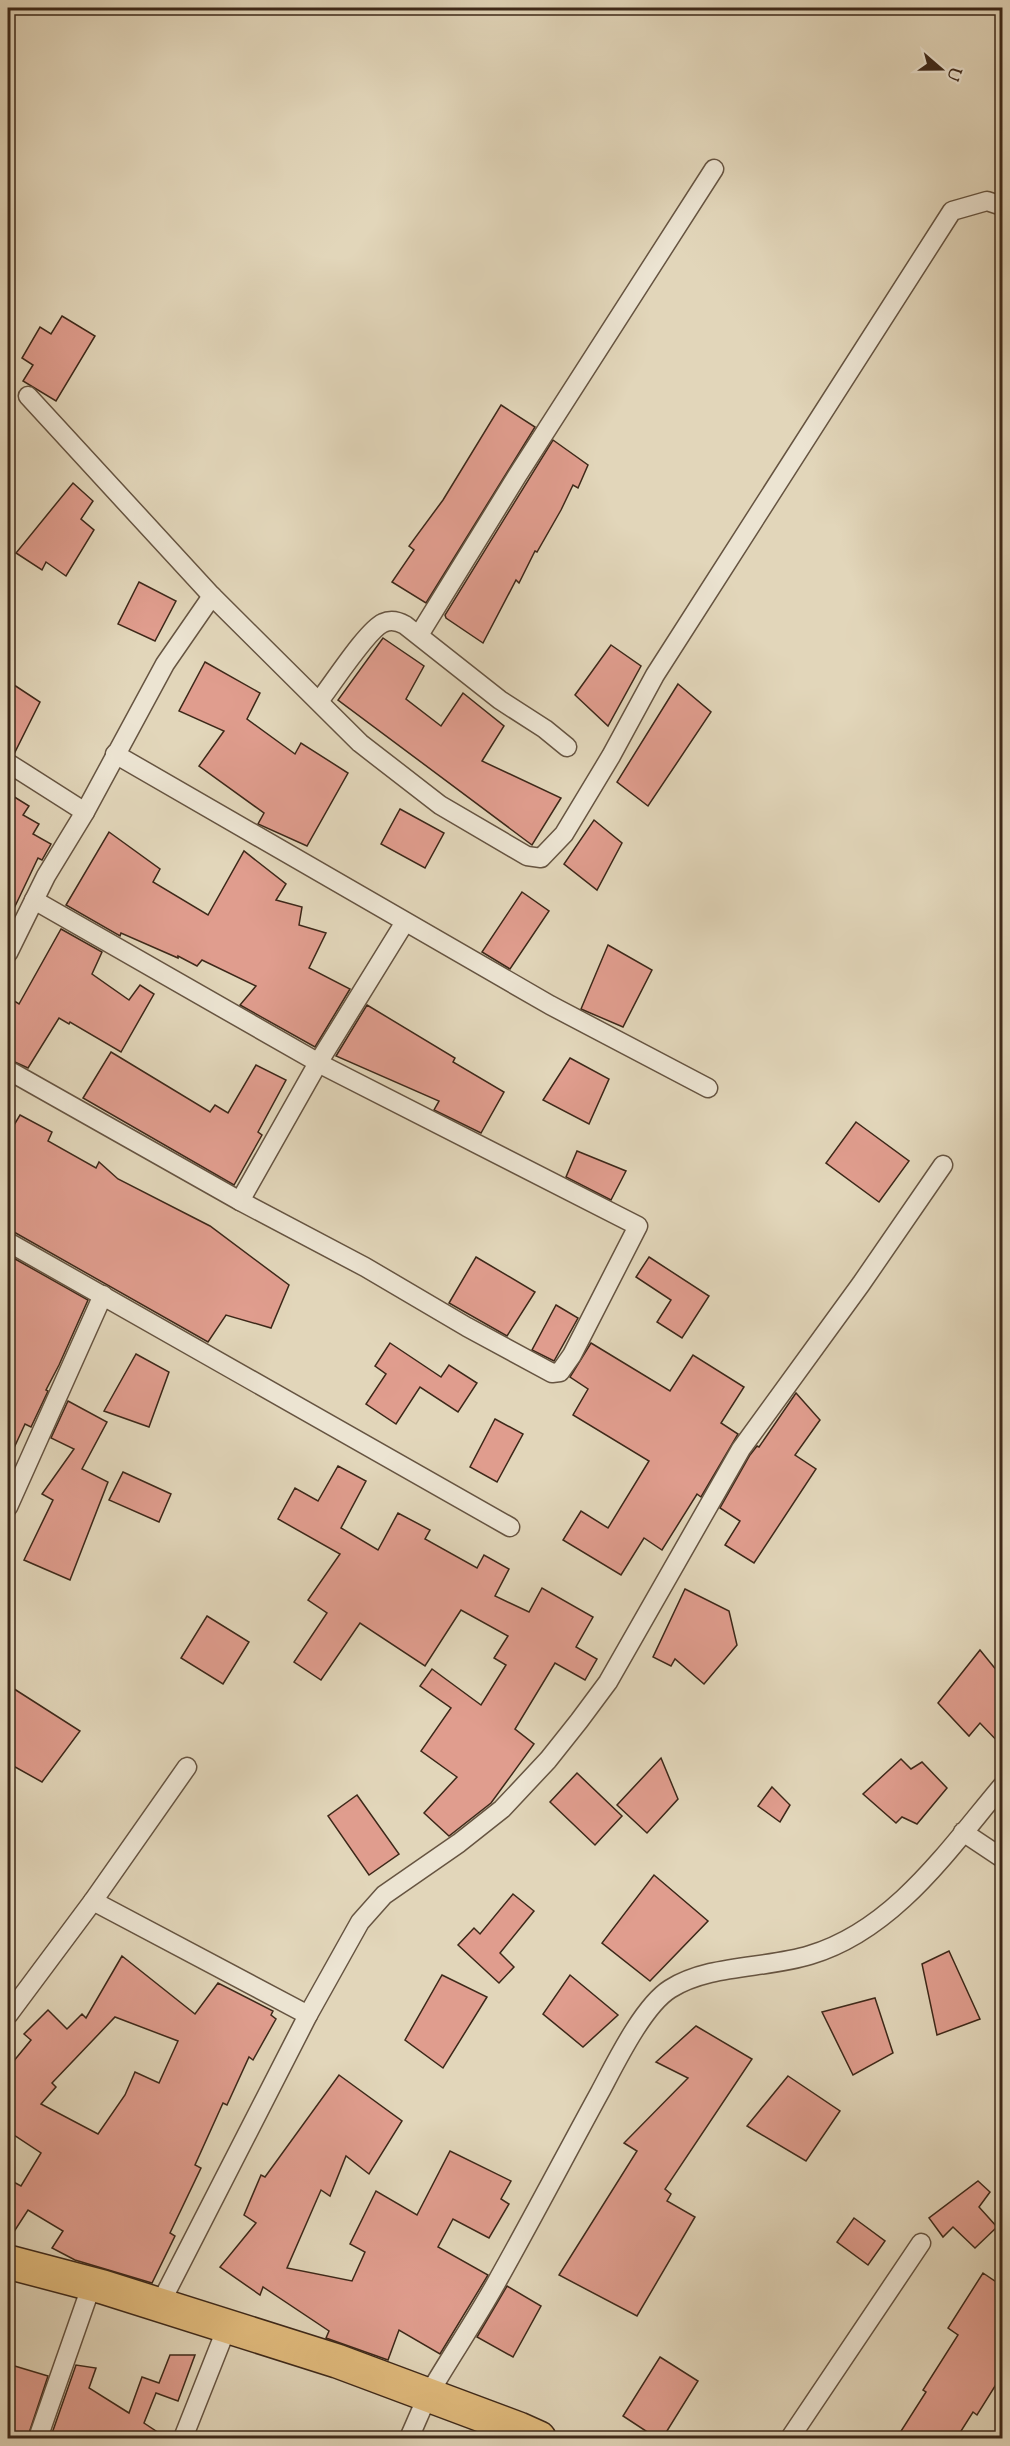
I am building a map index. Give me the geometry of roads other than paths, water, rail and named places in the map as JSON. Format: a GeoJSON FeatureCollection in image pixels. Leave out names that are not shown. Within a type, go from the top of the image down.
{"type":"FeatureCollection","features":[{"type":"Feature","properties":{"kind":"highway"},"geometry":{"type":"LineString","coordinates":[[8,2262],[92,2284],[337,2361],[429,2394],[519,2429],[538,2439]]}},
{"type":"Feature","properties":{"kind":"street"},"geometry":{"type":"LineString","coordinates":[[419,635],[517,476],[714,169]]}},
{"type":"Feature","properties":{"kind":"street"},"geometry":{"type":"LineString","coordinates":[[28,396],[212,596],[360,742],[440,805],[527,856],[537,858],[545,855],[564,834],[611,756],[655,675],[952,211],[987,201],[1002,207]]}},
{"type":"Feature","properties":{"kind":"street"},"geometry":{"type":"LineString","coordinates":[[8,953],[14,923],[34,900],[55,860],[85,812],[165,664],[212,596]]}},
{"type":"Feature","properties":{"kind":"street"},"geometry":{"type":"LineString","coordinates":[[319,701],[377,626],[397,621],[419,635],[500,700],[545,729],[567,747]]}},
{"type":"Feature","properties":{"kind":"street"},"geometry":{"type":"LineString","coordinates":[[115,754],[550,1005],[708,1088]]}},
{"type":"Feature","properties":{"kind":"street"},"geometry":{"type":"LineString","coordinates":[[8,763],[85,812]]}},
{"type":"Feature","properties":{"kind":"street"},"geometry":{"type":"LineString","coordinates":[[8,1070],[240,1201],[366,1267],[549,1372],[560,1372],[572,1355],[638,1226],[318,1063],[34,900]]}},
{"type":"Feature","properties":{"kind":"street"},"geometry":{"type":"LineString","coordinates":[[240,1201],[318,1063],[405,922]]}},
{"type":"Feature","properties":{"kind":"street"},"geometry":{"type":"LineString","coordinates":[[159,2306],[308,2015],[360,1922],[384,1895],[459,1843],[502,1809],[548,1760],[608,1682],[741,1449],[861,1284],[943,1165]]}},
{"type":"Feature","properties":{"kind":"street"},"geometry":{"type":"LineString","coordinates":[[8,1242],[510,1527]]}},
{"type":"Feature","properties":{"kind":"street"},"geometry":{"type":"LineString","coordinates":[[8,1507],[103,1295]]}},
{"type":"Feature","properties":{"kind":"street"},"geometry":{"type":"LineString","coordinates":[[8,2015],[187,1767]]}},
{"type":"Feature","properties":{"kind":"street"},"geometry":{"type":"LineString","coordinates":[[409,2439],[429,2394],[495,2286],[626,2045],[661,1996],[683,1982],[702,1976],[807,1956],[856,1936],[924,1879],[1002,1786]]}},
{"type":"Feature","properties":{"kind":"street"},"geometry":{"type":"LineString","coordinates":[[963,1832],[1002,1857]]}},
{"type":"Feature","properties":{"kind":"street"},"geometry":{"type":"LineString","coordinates":[[93,1900],[308,2015]]}},
{"type":"Feature","properties":{"kind":"street"},"geometry":{"type":"LineString","coordinates":[[790,2439],[921,2243]]}},
{"type":"Feature","properties":{"kind":"street"},"geometry":{"type":"LineString","coordinates":[[38,2439],[92,2284]]}},
{"type":"Feature","properties":{"kind":"street"},"geometry":{"type":"LineString","coordinates":[[183,2439],[227,2327]]}}]}
